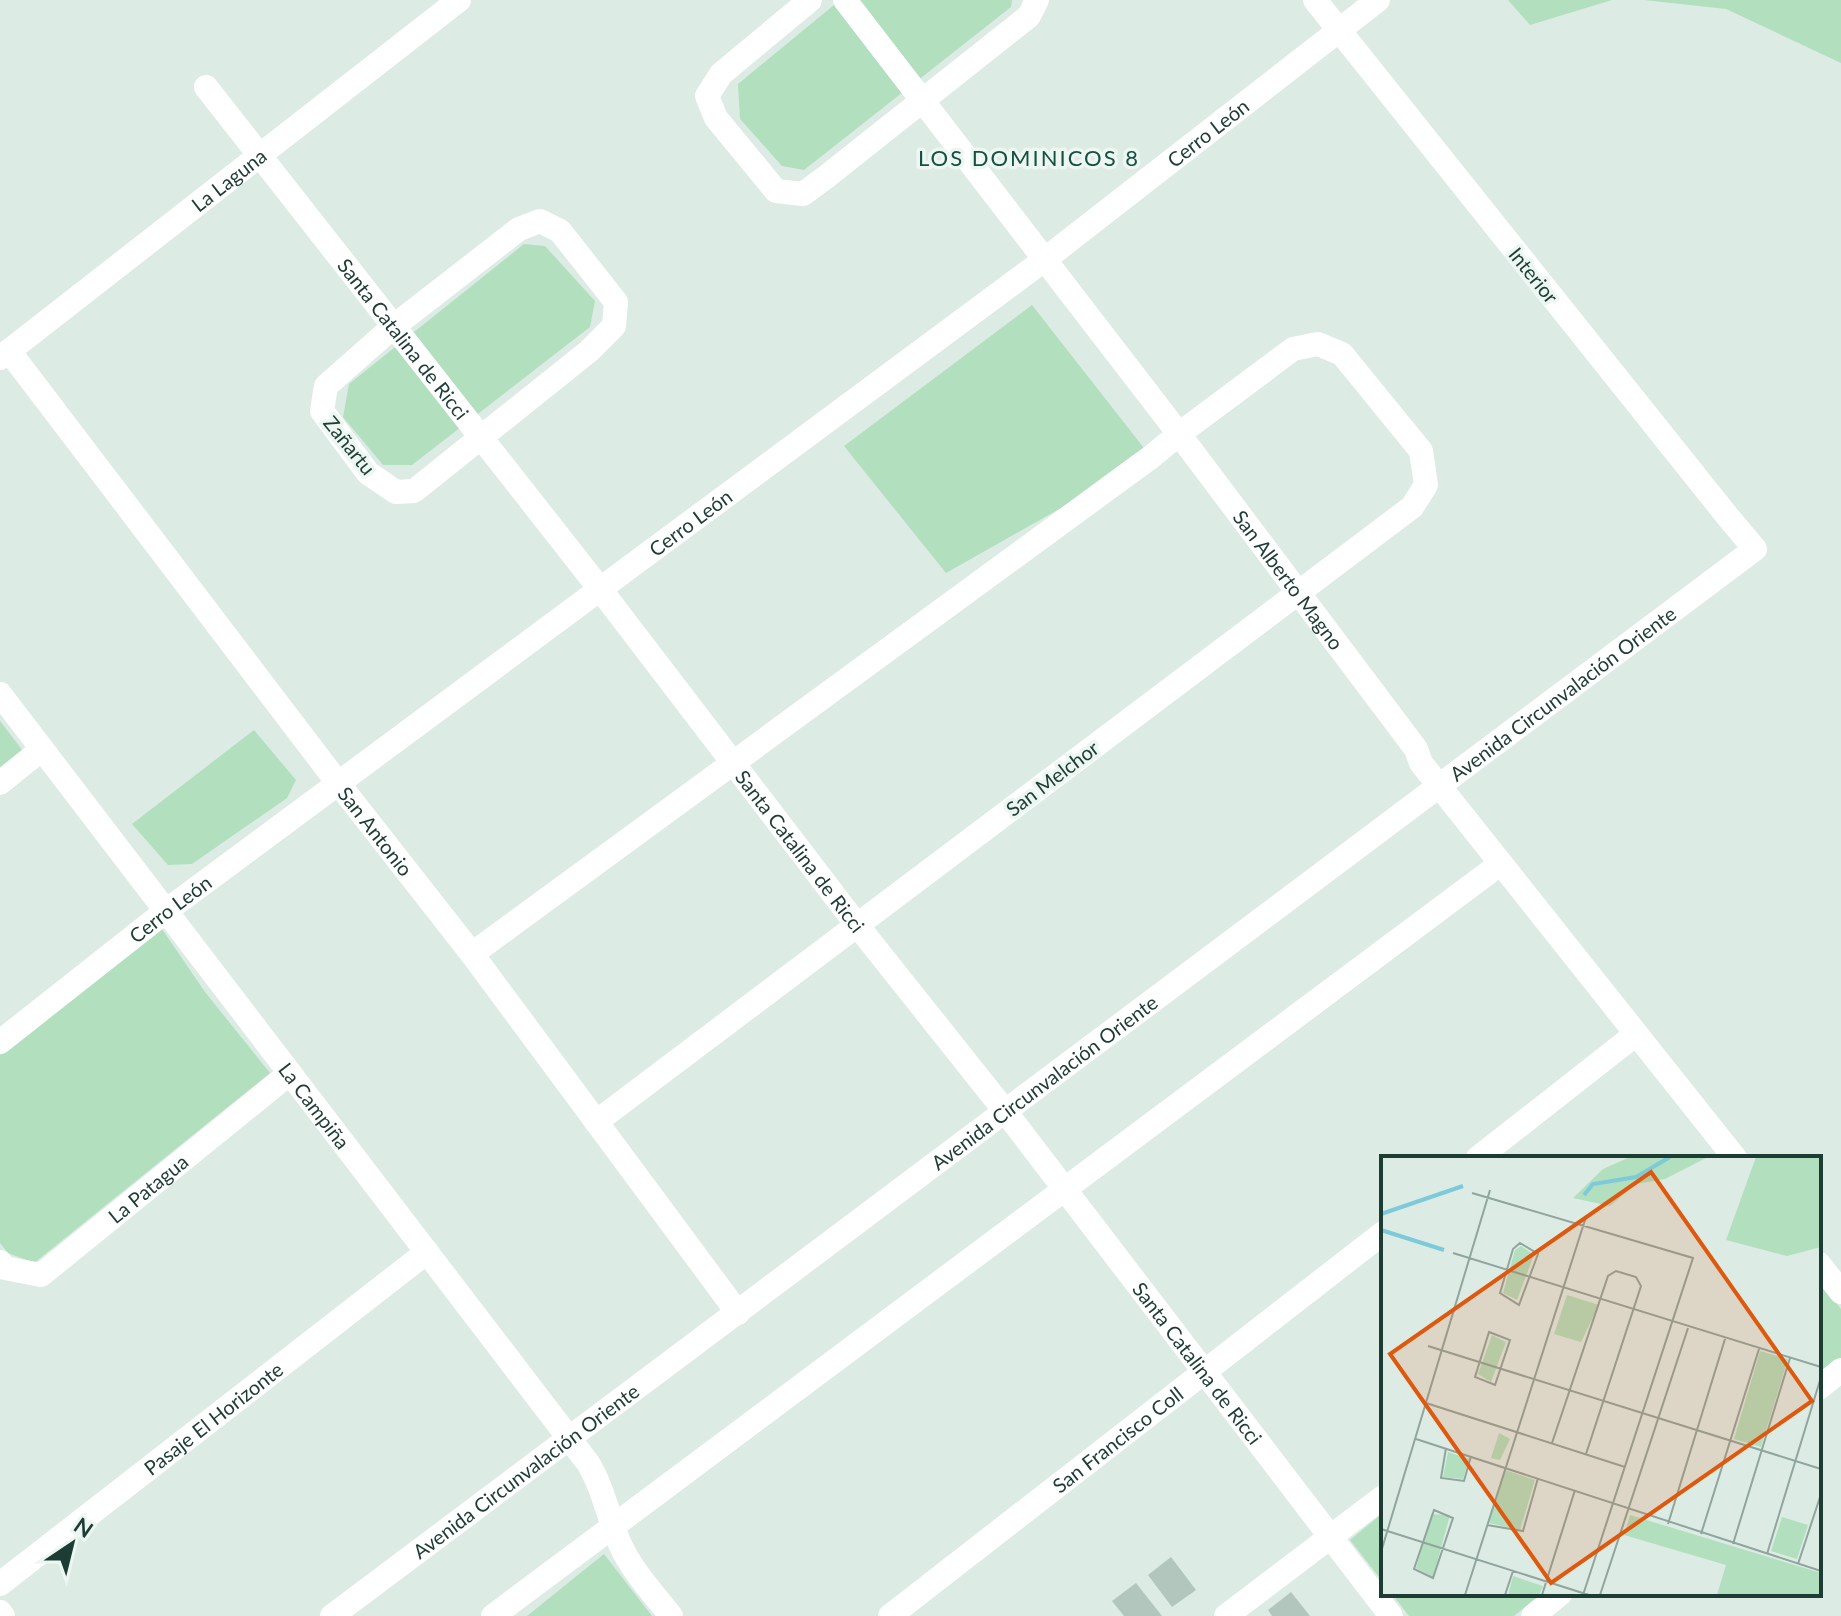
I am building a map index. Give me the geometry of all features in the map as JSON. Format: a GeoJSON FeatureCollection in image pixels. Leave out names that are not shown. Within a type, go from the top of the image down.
{"type":"FeatureCollection","features":[{"type":"Feature","properties":{"kind":"street","name":"La Laguna"},"geometry":{"type":"LineString","coordinates":[[4,355],[459,0]]}},
{"type":"Feature","properties":{"kind":"street"},"geometry":{"type":"LineString","coordinates":[[810,0],[721,74],[707,96],[716,118],[776,191],[803,194],[1029,16],[1037,0]]}},
{"type":"Feature","properties":{"kind":"street","name":"San Alberto Magno"},"geometry":{"type":"LineString","coordinates":[[845,0],[1299,592],[1416,749],[1421,763],[1733,1156]]}},
{"type":"Feature","properties":{"kind":"street","name":"Interior"},"geometry":{"type":"LineString","coordinates":[[1315,0],[1755,549]]}},
{"type":"Feature","properties":{"kind":"street","name":"Cerro León"},"geometry":{"type":"LineString","coordinates":[[0,1042],[166,911],[1044,260],[1378,0]]}},
{"type":"Feature","properties":{"kind":"street","name":"Santa Catalina de Ricci"},"geometry":{"type":"LineString","coordinates":[[206,87],[1005,1111],[1391,1616]]}},
{"type":"Feature","properties":{"kind":"street","name":"Zañartu"},"geometry":{"type":"LineString","coordinates":[[540,221],[560,231],[616,302],[614,326],[589,351],[414,491],[396,492],[368,473],[322,411],[326,386],[394,326],[519,229],[540,221]]}},
{"type":"Feature","properties":{"kind":"street","name":"San Melchor"},"geometry":{"type":"LineString","coordinates":[[472,954],[1293,349],[1318,344],[1342,354],[1421,451],[1426,485],[1412,507],[596,1122]]}},
{"type":"Feature","properties":{"kind":"street","name":"San Antonio"},"geometry":{"type":"LineString","coordinates":[[4,355],[472,954],[738,1313]]}},
{"type":"Feature","properties":{"kind":"street","name":"Avenida Circunvalación Oriente"},"geometry":{"type":"LineString","coordinates":[[332,1616],[1755,549]]}},
{"type":"Feature","properties":{"kind":"street","name":"La Campiña"},"geometry":{"type":"LineString","coordinates":[[0,694],[569,1438],[595,1476],[629,1563],[671,1616]]}},
{"type":"Feature","properties":{"kind":"street"},"geometry":{"type":"LineString","coordinates":[[0,783],[42,749]]}},
{"type":"Feature","properties":{"kind":"street"},"geometry":{"type":"LineString","coordinates":[[493,1616],[1500,864]]}},
{"type":"Feature","properties":{"kind":"street"},"geometry":{"type":"LineString","coordinates":[[1481,1156],[1636,1034]]}},
{"type":"Feature","properties":{"kind":"street","name":"La Patagua"},"geometry":{"type":"LineString","coordinates":[[0,1262],[5,1268],[41,1275],[290,1073]]}},
{"type":"Feature","properties":{"kind":"street","name":"San Francisco Coll"},"geometry":{"type":"LineString","coordinates":[[890,1616],[1381,1235]]}},
{"type":"Feature","properties":{"kind":"street","name":"Pasaje El Horizonte"},"geometry":{"type":"LineString","coordinates":[[0,1584],[427,1252]]}},
{"type":"Feature","properties":{"kind":"street"},"geometry":{"type":"LineString","coordinates":[[1821,1267],[1841,1292]]}},
{"type":"Feature","properties":{"kind":"street"},"geometry":{"type":"LineString","coordinates":[[1821,1386],[1841,1370]]}},
{"type":"Feature","properties":{"kind":"street"},"geometry":{"type":"LineString","coordinates":[[1226,1616],[1381,1499]]}},
{"type":"Feature","properties":{"kind":"street"},"geometry":{"type":"LineString","coordinates":[[1533,1616],[1558,1596]]}},
{"type":"Feature","properties":{"kind":"green space"},"geometry":{"type":"Polygon","coordinates":[[[840,0],[1012,0],[1011,7],[804,170],[782,166],[740,119],[738,84],[840,0]]]}},
{"type":"Feature","properties":{"kind":"green space"},"geometry":{"type":"Polygon","coordinates":[[[1508,0],[1612,0],[1530,25],[1508,0]]]}},
{"type":"Feature","properties":{"kind":"green space"},"geometry":{"type":"Polygon","coordinates":[[[1644,0],[1841,0],[1841,63],[1726,9],[1644,0]]]}},
{"type":"Feature","properties":{"kind":"green space"},"geometry":{"type":"Polygon","coordinates":[[[524,244],[545,246],[595,301],[590,327],[412,465],[383,465],[343,417],[349,384],[524,244]]]}},
{"type":"Feature","properties":{"kind":"green space"},"geometry":{"type":"Polygon","coordinates":[[[1032,305],[1151,457],[946,573],[844,446],[1032,305]]]}},
{"type":"Feature","properties":{"kind":"green space"},"geometry":{"type":"Polygon","coordinates":[[[0,721],[26,755],[0,775],[0,721]]]}},
{"type":"Feature","properties":{"kind":"green space"},"geometry":{"type":"Polygon","coordinates":[[[254,730],[296,780],[287,798],[192,864],[168,865],[132,824],[254,730]]]}},
{"type":"Feature","properties":{"kind":"green space"},"geometry":{"type":"Polygon","coordinates":[[[162,929],[205,992],[270,1073],[34,1263],[8,1253],[0,1243],[0,1055],[162,929]]]}},
{"type":"Feature","properties":{"kind":"green space"},"geometry":{"type":"Polygon","coordinates":[[[1821,1284],[1841,1309],[1841,1359],[1821,1374],[1821,1284]]]}},
{"type":"Feature","properties":{"kind":"green space"},"geometry":{"type":"Polygon","coordinates":[[[1381,1515],[1381,1579],[1350,1540],[1381,1515]]]}},
{"type":"Feature","properties":{"kind":"green space"},"geometry":{"type":"Polygon","coordinates":[[[604,1554],[652,1616],[527,1616],[604,1554]]]}},
{"type":"Feature","properties":{"kind":"green space"},"geometry":{"type":"Polygon","coordinates":[[[1394,1596],[1539,1596],[1514,1616],[1409,1616],[1394,1596]]]}},
{"type":"Feature","properties":{"kind":"building"},"geometry":{"type":"Polygon","coordinates":[[[1171,1557],[1196,1590],[1172,1607],[1148,1575],[1171,1557]]]}},
{"type":"Feature","properties":{"kind":"building"},"geometry":{"type":"Polygon","coordinates":[[[1136,1583],[1162,1616],[1124,1616],[1112,1601],[1136,1583]]]}},
{"type":"Feature","properties":{"kind":"building"},"geometry":{"type":"Polygon","coordinates":[[[1291,1592],[1310,1616],[1272,1616],[1268,1610],[1291,1592]]]}},
{"type":"Feature","properties":{"kind":"district","name":"LOS DOMINICOS 8"},"geometry":{"type":"Point","coordinates":[1029,157]}}]}
